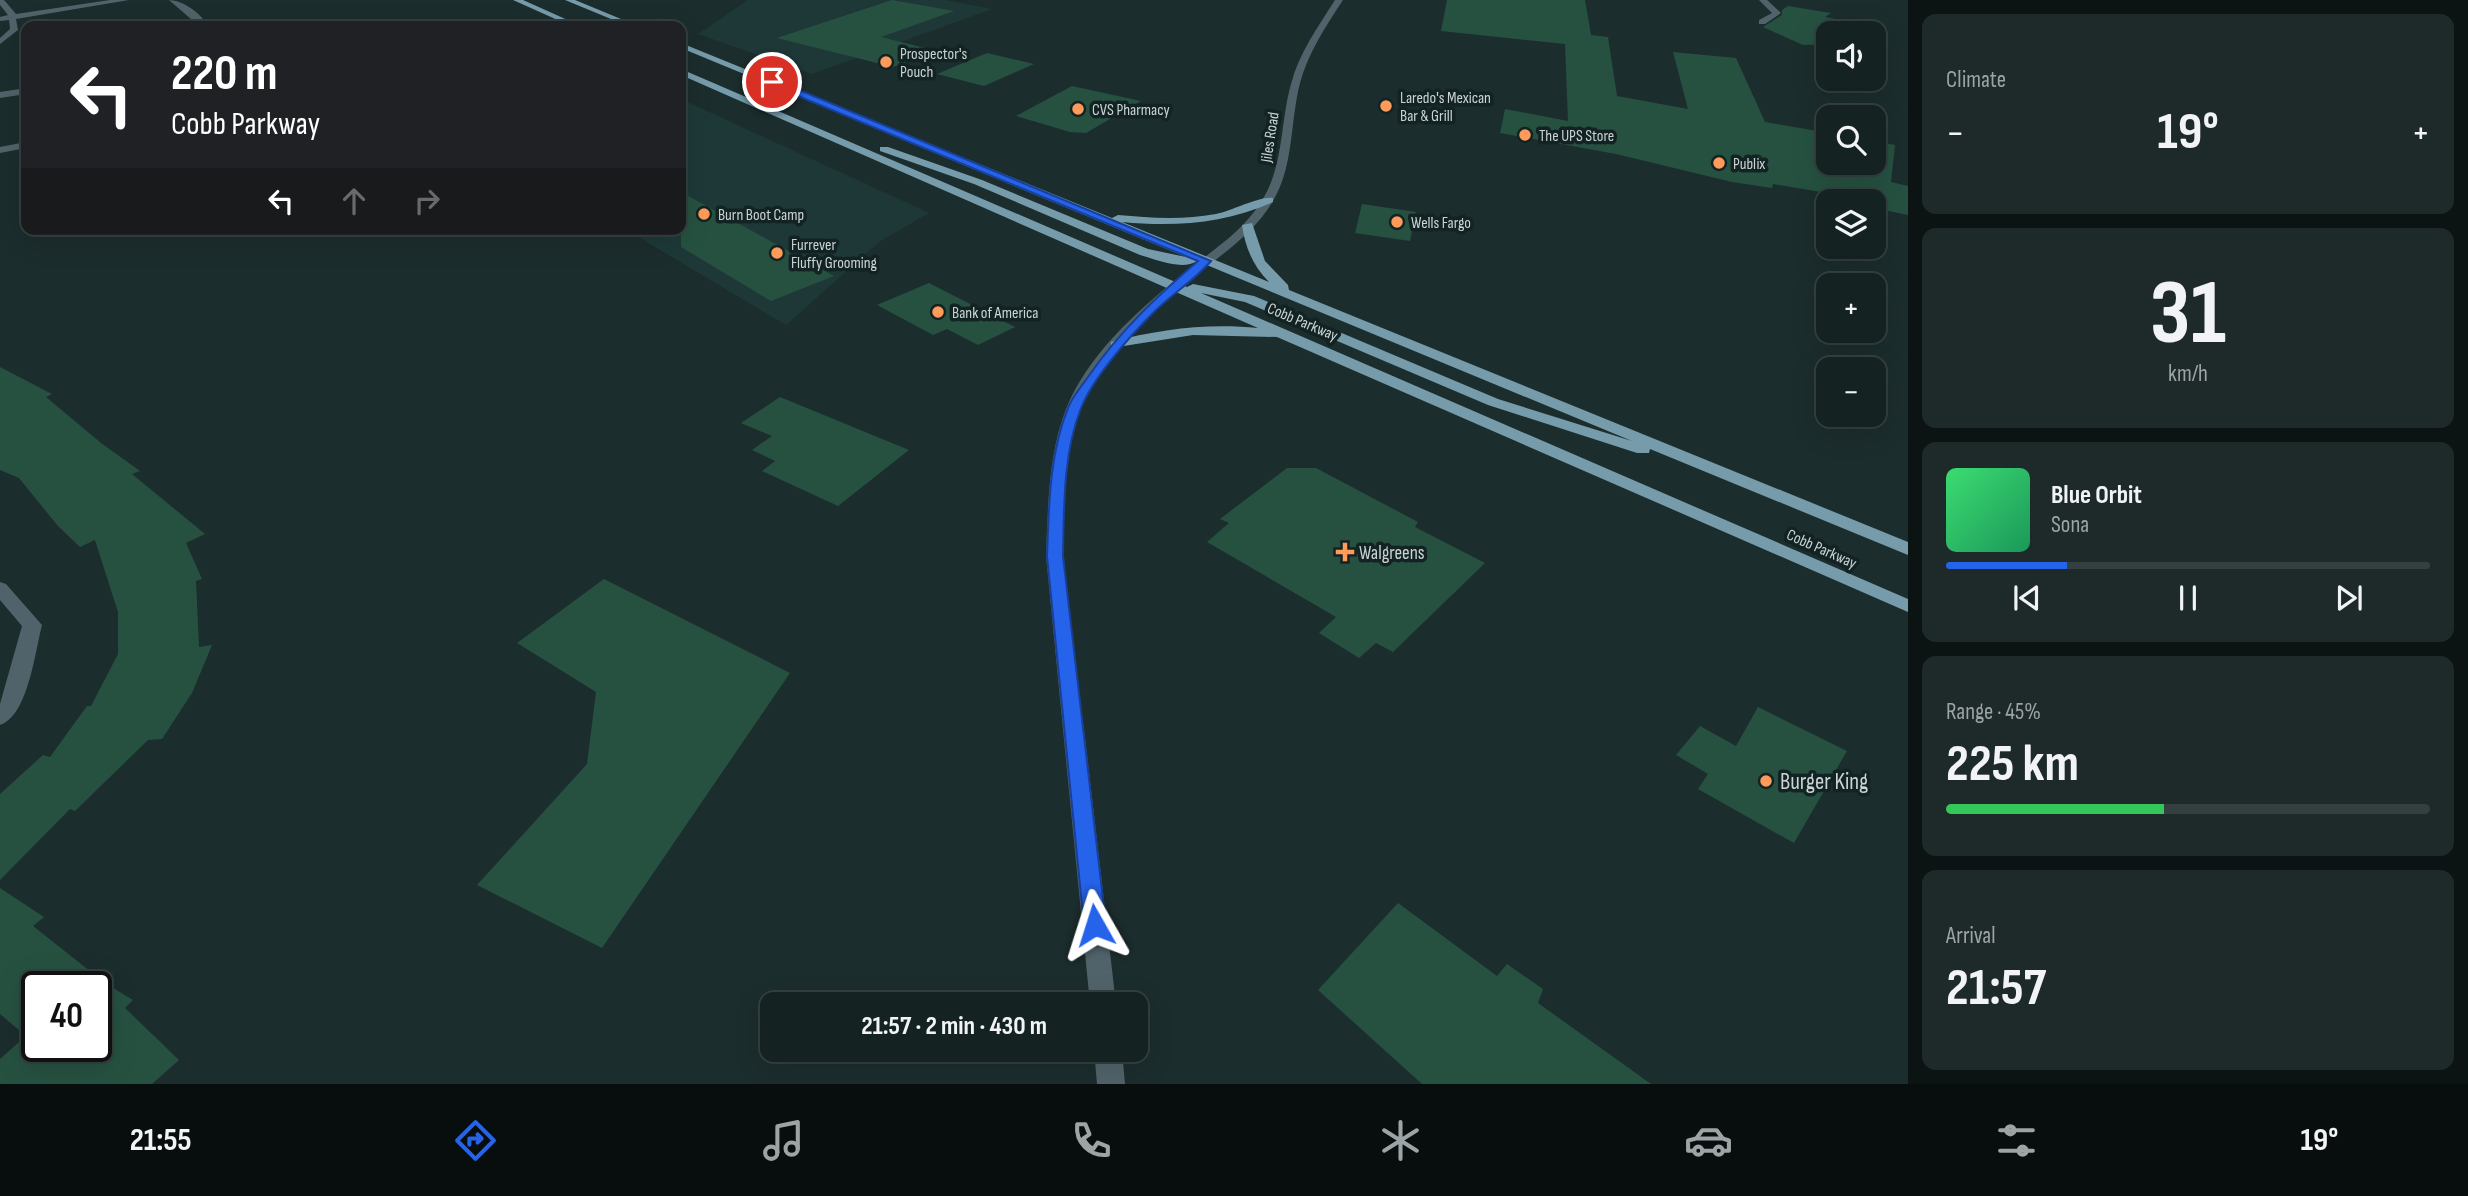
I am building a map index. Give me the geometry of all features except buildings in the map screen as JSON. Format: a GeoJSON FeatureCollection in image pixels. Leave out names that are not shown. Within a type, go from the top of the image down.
{"type":"FeatureCollection","features":[{"type":"Feature","properties":{"kind":"main road"},"geometry":{"type":"LineString","coordinates":[[517,0],[565,21]]}},
{"type":"Feature","properties":{"kind":"main road"},"geometry":{"type":"LineString","coordinates":[[569,0],[622,21]]}},
{"type":"Feature","properties":{"kind":"main road","name":"Cobb Parkway"},"geometry":{"type":"LineString","coordinates":[[686,47],[1908,549]]}},
{"type":"Feature","properties":{"kind":"main road","name":"Cobb Parkway"},"geometry":{"type":"LineString","coordinates":[[686,74],[1908,606]]}},
{"type":"Feature","properties":{"kind":"main road"},"geometry":{"type":"LineString","coordinates":[[824,134],[878,147],[964,177],[1157,257],[1205,261]]}},
{"type":"Feature","properties":{"kind":"main road"},"geometry":{"type":"LineString","coordinates":[[1089,213],[1126,219],[1172,221],[1228,214],[1269,200]]}},
{"type":"Feature","properties":{"kind":"main road"},"geometry":{"type":"LineString","coordinates":[[1248,225],[1252,248],[1265,271],[1277,283],[1308,303]]}},
{"type":"Feature","properties":{"kind":"main road"},"geometry":{"type":"LineString","coordinates":[[1174,286],[1220,291],[1249,299],[1493,402],[1617,443],[1687,458]]}},
{"type":"Feature","properties":{"kind":"main road"},"geometry":{"type":"LineString","coordinates":[[1116,345],[1160,334],[1204,330],[1289,336]]}},
{"type":"Feature","properties":{"kind":"street"},"geometry":{"type":"LineString","coordinates":[[0,0],[8,7],[13,17],[13,33],[0,42]]}},
{"type":"Feature","properties":{"kind":"street"},"geometry":{"type":"LineString","coordinates":[[0,19],[125,0]]}},
{"type":"Feature","properties":{"kind":"street"},"geometry":{"type":"LineString","coordinates":[[173,0],[201,21]]}},
{"type":"Feature","properties":{"kind":"street","name":"Jiles Road"},"geometry":{"type":"LineString","coordinates":[[1102,992],[1055,556],[1056,503],[1067,432],[1075,405],[1116,345],[1174,286],[1248,225],[1269,200],[1282,163],[1283,144],[1297,76],[1339,0]]}},
{"type":"Feature","properties":{"kind":"street"},"geometry":{"type":"LineString","coordinates":[[1762,22],[1777,13],[1763,0]]}},
{"type":"Feature","properties":{"kind":"street"},"geometry":{"type":"LineString","coordinates":[[0,95],[21,92]]}},
{"type":"Feature","properties":{"kind":"street"},"geometry":{"type":"LineString","coordinates":[[0,150],[21,146]]}},
{"type":"Feature","properties":{"kind":"street"},"geometry":{"type":"LineString","coordinates":[[0,588],[32,625],[11,706],[0,718]]}},
{"type":"Feature","properties":{"kind":"street"},"geometry":{"type":"LineString","coordinates":[[1109,1062],[1111,1084]]}},
{"type":"Feature","properties":{"kind":"shaded area"},"geometry":{"type":"Polygon","coordinates":[[[748,0],[945,0],[992,9],[812,74],[698,34],[748,0]]]}},
{"type":"Feature","properties":{"kind":"shaded area"},"geometry":{"type":"Polygon","coordinates":[[[686,101],[929,213],[879,242],[786,325],[635,235],[686,235],[686,101]]]}},
{"type":"Feature","properties":{"kind":"place","name":"Prospector's Pouch"},"geometry":{"type":"Point","coordinates":[886,62]}},
{"type":"Feature","properties":{"kind":"place","name":"Laredo's Mexican Bar & Grill"},"geometry":{"type":"Point","coordinates":[1386,106]}},
{"type":"Feature","properties":{"kind":"place","name":"CVS Pharmacy"},"geometry":{"type":"Point","coordinates":[1078,109]}},
{"type":"Feature","properties":{"kind":"place","name":"The UPS Store"},"geometry":{"type":"Point","coordinates":[1525,135]}},
{"type":"Feature","properties":{"kind":"place","name":"Publix"},"geometry":{"type":"Point","coordinates":[1719,163]}},
{"type":"Feature","properties":{"kind":"place","name":"Burn Boot Camp"},"geometry":{"type":"Point","coordinates":[704,214]}},
{"type":"Feature","properties":{"kind":"place","name":"Wells Fargo"},"geometry":{"type":"Point","coordinates":[1397,222]}},
{"type":"Feature","properties":{"kind":"place","name":"Furrever Fluffy Grooming"},"geometry":{"type":"Point","coordinates":[777,253]}},
{"type":"Feature","properties":{"kind":"place","name":"Bank of America"},"geometry":{"type":"Point","coordinates":[938,312]}},
{"type":"Feature","properties":{"kind":"place","name":"Walgreens"},"geometry":{"type":"Point","coordinates":[1345,552]}},
{"type":"Feature","properties":{"kind":"place","name":"Burger King"},"geometry":{"type":"Point","coordinates":[1766,781]}},
{"type":"Feature","properties":{"kind":"route"},"geometry":{"type":"LineString","coordinates":[[772,82],[1205,261],[1174,286],[1116,345],[1075,405],[1067,432],[1056,503],[1055,556],[1095,925]]}}]}
